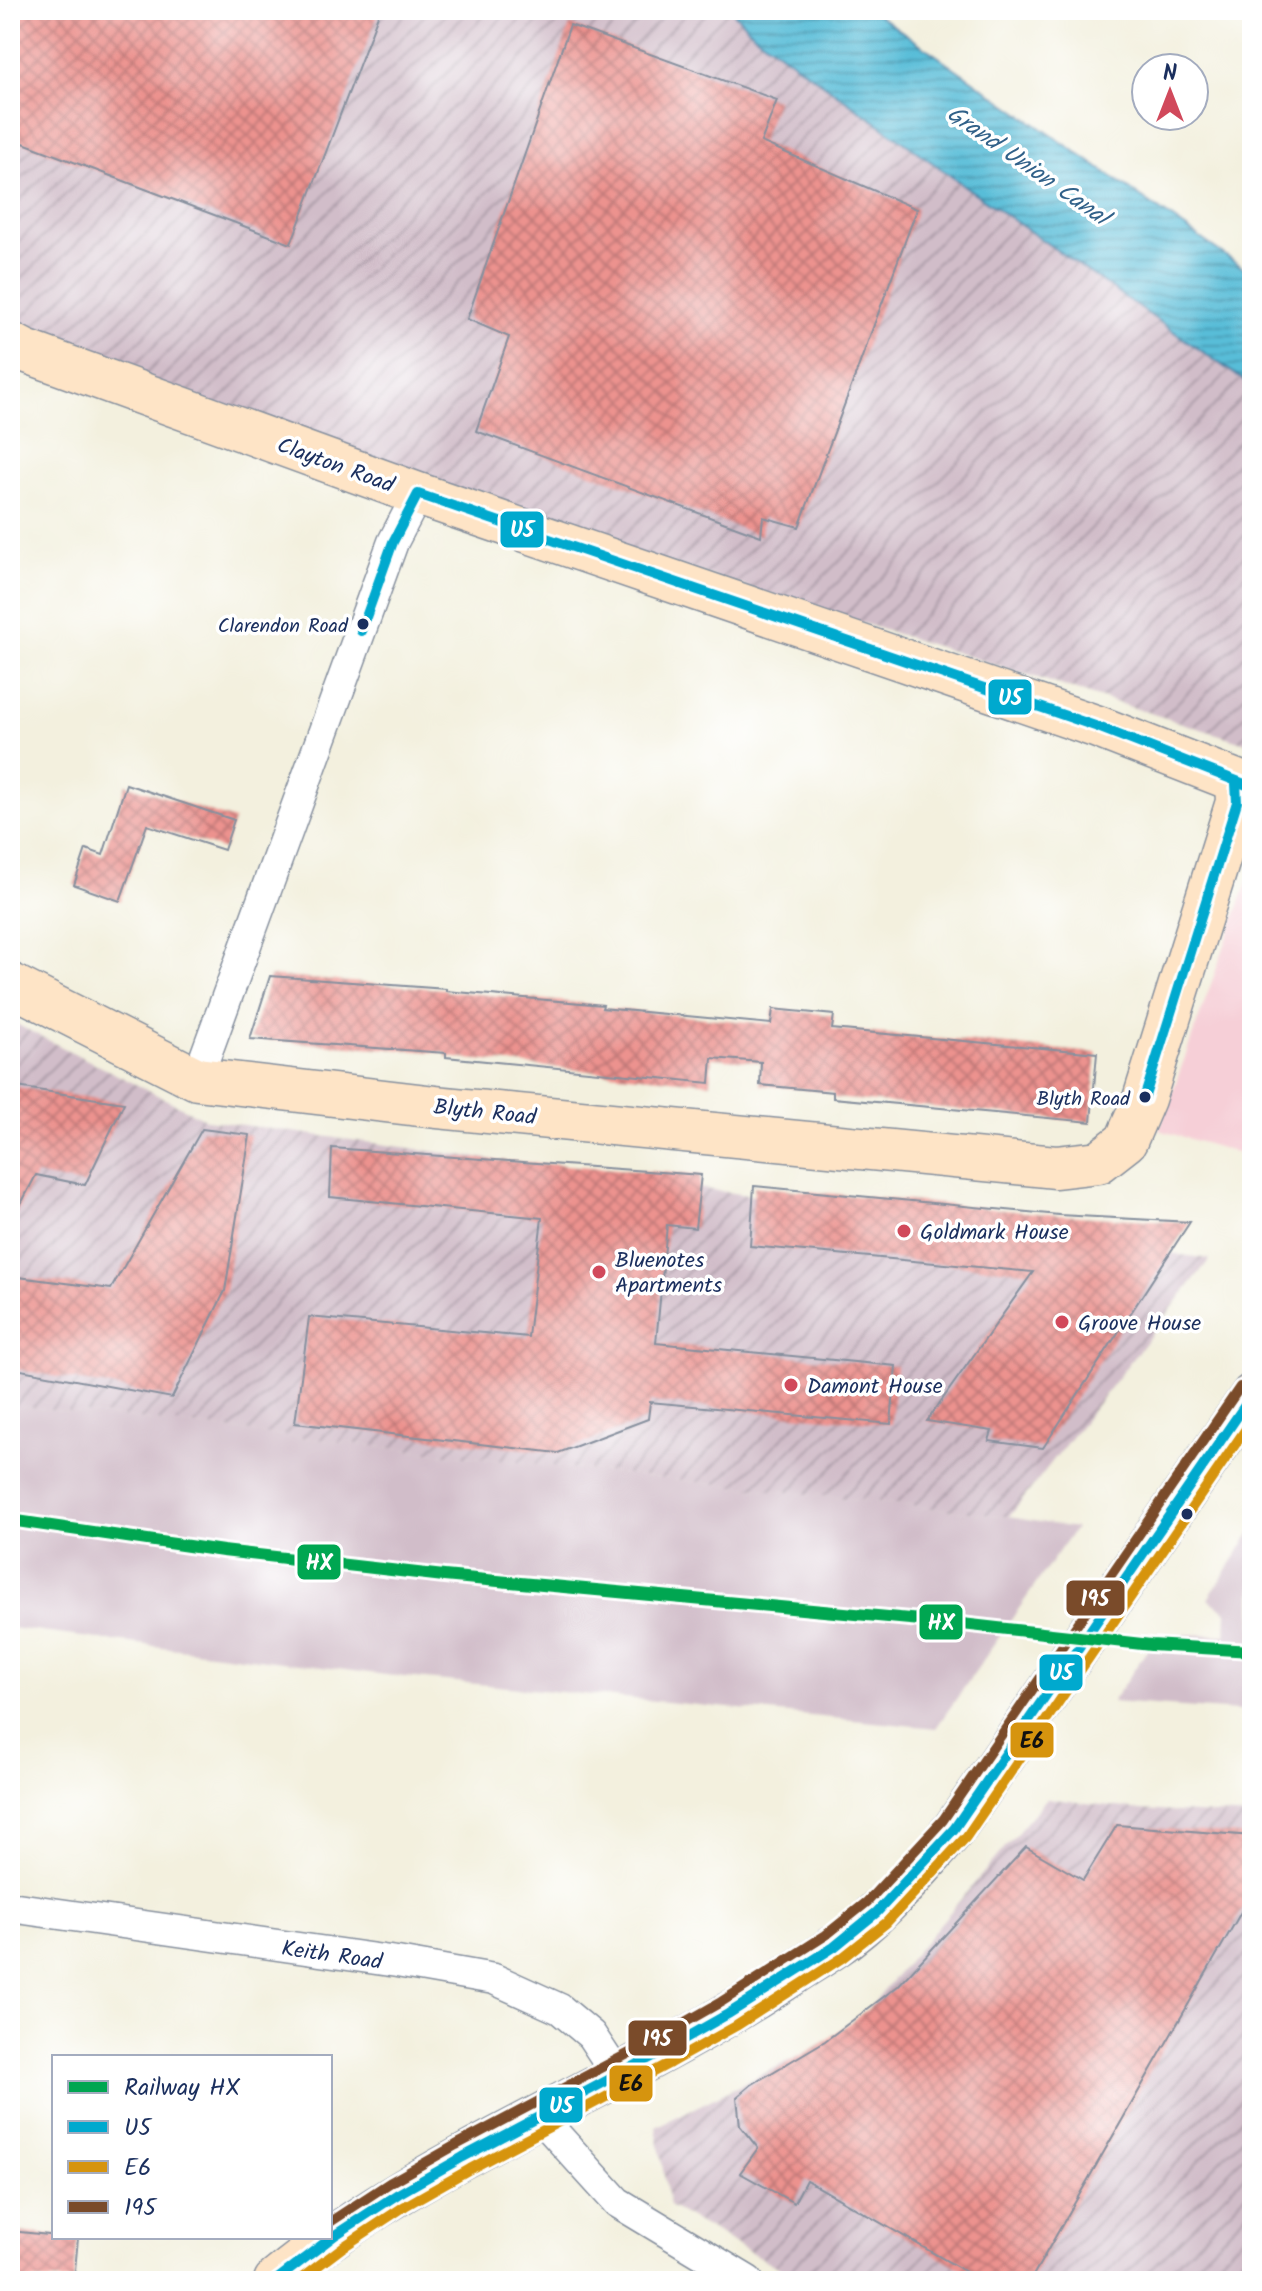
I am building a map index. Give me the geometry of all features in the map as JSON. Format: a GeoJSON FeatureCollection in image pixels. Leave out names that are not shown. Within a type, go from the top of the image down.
{"type":"FeatureCollection","features":[{"type":"Feature","properties":{"kind":"street","name":"Clayton Road"},"geometry":{"type":"LineString","coordinates":[[10,343],[142,395],[418,494],[1098,727],[1244,785]]}},
{"type":"Feature","properties":{"kind":"street"},"geometry":{"type":"LineString","coordinates":[[197,1079],[393,542],[418,494]]}},
{"type":"Feature","properties":{"kind":"street","name":"Blyth Road"},"geometry":{"type":"LineString","coordinates":[[10,984],[197,1079],[436,1107],[1056,1167],[1099,1162],[1126,1141],[1144,1099],[1244,785]]}},
{"type":"Feature","properties":{"kind":"street"},"geometry":{"type":"LineString","coordinates":[[332,2237],[365,2214],[487,2144],[741,2007],[848,1937],[908,1882],[954,1829],[1252,1395]]}},
{"type":"Feature","properties":{"kind":"street","name":"Keith Road"},"geometry":{"type":"LineString","coordinates":[[10,1907],[397,1962],[494,1979],[560,2009],[591,2035],[618,2076]]}},
{"type":"Feature","properties":{"kind":"street"},"geometry":{"type":"LineString","coordinates":[[540,2117],[617,2202],[748,2281]]}},
{"type":"Feature","properties":{"kind":"street"},"geometry":{"type":"LineString","coordinates":[[275,2281],[329,2239]]}},
{"type":"Feature","properties":{"kind":"shaded area"},"geometry":{"type":"Polygon","coordinates":[[[10,10],[731,10],[755,34],[1252,386],[1252,745],[155,402],[10,334],[10,10]]]}},
{"type":"Feature","properties":{"kind":"shaded area"},"geometry":{"type":"Polygon","coordinates":[[[1252,869],[1252,1157],[1159,1130],[1252,869]]]}},
{"type":"Feature","properties":{"kind":"shaded area"},"geometry":{"type":"Polygon","coordinates":[[[10,1021],[207,1120],[1210,1259],[1009,1517],[10,1405],[10,1021]]]}},
{"type":"Feature","properties":{"kind":"shaded area"},"geometry":{"type":"Polygon","coordinates":[[[10,1405],[1009,1517],[1075,1528],[936,1728],[394,1676],[10,1628],[10,1405]]]}},
{"type":"Feature","properties":{"kind":"shaded area"},"geometry":{"type":"Polygon","coordinates":[[[1252,1531],[1252,1712],[1112,1702],[1158,1634],[1226,1635],[1227,1612],[1208,1599],[1252,1531]]]}},
{"type":"Feature","properties":{"kind":"shaded area"},"geometry":{"type":"Polygon","coordinates":[[[1047,1798],[1141,1810],[1252,1816],[1252,2281],[802,2281],[669,2206],[656,2127],[849,2031],[1047,1798]]]}},
{"type":"Feature","properties":{"kind":"water","name":"Grand Union Canal"},"geometry":{"type":"Polygon","coordinates":[[[731,10],[871,10],[1252,274],[1252,386],[973,192],[754,34],[731,10]]]}},
{"type":"Feature","properties":{"kind":"building"},"geometry":{"type":"Polygon","coordinates":[[[10,10],[380,10],[291,244],[10,138],[10,10]]]}},
{"type":"Feature","properties":{"kind":"building"},"geometry":{"type":"Polygon","coordinates":[[[570,25],[777,100],[761,142],[917,209],[799,527],[763,517],[761,536],[476,431],[509,337],[467,319],[570,25]]]}},
{"type":"Feature","properties":{"kind":"building"},"geometry":{"type":"Polygon","coordinates":[[[126,784],[234,820],[224,850],[147,825],[120,901],[74,885],[86,849],[103,855],[126,784]]]}},
{"type":"Feature","properties":{"kind":"building"},"geometry":{"type":"Polygon","coordinates":[[[270,976],[446,989],[771,1024],[773,1009],[834,1015],[832,1029],[1097,1053],[1091,1122],[833,1098],[833,1092],[760,1085],[761,1062],[712,1058],[710,1083],[446,1057],[446,1053],[250,1039],[270,976]]]}},
{"type":"Feature","properties":{"kind":"building"},"geometry":{"type":"Polygon","coordinates":[[[10,1086],[124,1103],[85,1185],[36,1175],[10,1225],[10,1086]]]}},
{"type":"Feature","properties":{"kind":"building"},"geometry":{"type":"Polygon","coordinates":[[[202,1129],[250,1135],[225,1291],[172,1398],[10,1368],[10,1276],[111,1289],[202,1129]]]}},
{"type":"Feature","properties":{"kind":"building","name":"Bluenotes Apartments"},"geometry":{"type":"Polygon","coordinates":[[[332,1148],[701,1175],[695,1228],[667,1225],[656,1343],[896,1366],[891,1424],[650,1402],[648,1419],[558,1453],[295,1423],[309,1317],[528,1337],[542,1218],[330,1197],[332,1148]]]}},
{"type":"Feature","properties":{"kind":"building","name":"Groove House"},"geometry":{"type":"Polygon","coordinates":[[[754,1186],[1059,1215],[1190,1222],[1043,1448],[989,1441],[992,1431],[927,1421],[1033,1272],[750,1246],[754,1186]]]}},
{"type":"Feature","properties":{"kind":"building"},"geometry":{"type":"Polygon","coordinates":[[[1117,1825],[1252,1836],[1252,1893],[1030,2281],[982,2281],[806,2180],[794,2203],[740,2173],[758,2148],[740,2126],[737,2097],[751,2085],[825,2041],[898,1986],[1026,1847],[1083,1880],[1117,1825]]]}},
{"type":"Feature","properties":{"kind":"building"},"geometry":{"type":"Polygon","coordinates":[[[10,2231],[52,2235],[52,2239],[78,2239],[74,2281],[10,2281],[10,2231]]]}},
{"type":"Feature","properties":{"kind":"rail line","name":"HX"},"geometry":{"type":"LineString","coordinates":[[10,1520],[223,1551],[444,1576],[953,1623],[1151,1645],[1252,1651]]}},
{"type":"Feature","properties":{"kind":"transit line","name":"U5"},"geometry":{"type":"LineString","coordinates":[[361,631],[393,542],[418,494],[1098,727],[1252,787]]}},
{"type":"Feature","properties":{"kind":"transit line","name":"U5"},"geometry":{"type":"LineString","coordinates":[[1144,1099],[1237,802],[1236,783]]}},
{"type":"Feature","properties":{"kind":"transit line","name":"195"},"geometry":{"type":"LineString","coordinates":[[332,2221],[456,2145],[721,2002],[826,1935],[867,1902],[943,1820],[1240,1387]]}},
{"type":"Feature","properties":{"kind":"transit line","name":"U5"},"geometry":{"type":"LineString","coordinates":[[332,2237],[398,2194],[463,2157],[728,2014],[834,1947],[877,1912],[954,1829],[1252,1395]]}},
{"type":"Feature","properties":{"kind":"transit line","name":"E6"},"geometry":{"type":"LineString","coordinates":[[298,2281],[405,2206],[736,2026],[842,1958],[886,1923],[966,1837],[1252,1420]]}},
{"type":"Feature","properties":{"kind":"transit line","name":"U5"},"geometry":{"type":"LineString","coordinates":[[275,2281],[330,2239]]}},
{"type":"Feature","properties":{"kind":"place","name":"Clarendon Road"},"geometry":{"type":"Point","coordinates":[363,624]}},
{"type":"Feature","properties":{"kind":"place","name":"Blyth Road"},"geometry":{"type":"Point","coordinates":[1145,1097]}},
{"type":"Feature","properties":{"kind":"place","name":"Goldmark House"},"geometry":{"type":"Point","coordinates":[904,1231]}},
{"type":"Feature","properties":{"kind":"place","name":"Bluenotes Apartments"},"geometry":{"type":"Point","coordinates":[599,1272]}},
{"type":"Feature","properties":{"kind":"place","name":"Groove House"},"geometry":{"type":"Point","coordinates":[1062,1322]}},
{"type":"Feature","properties":{"kind":"place","name":"Damont House"},"geometry":{"type":"Point","coordinates":[791,1385]}}]}
